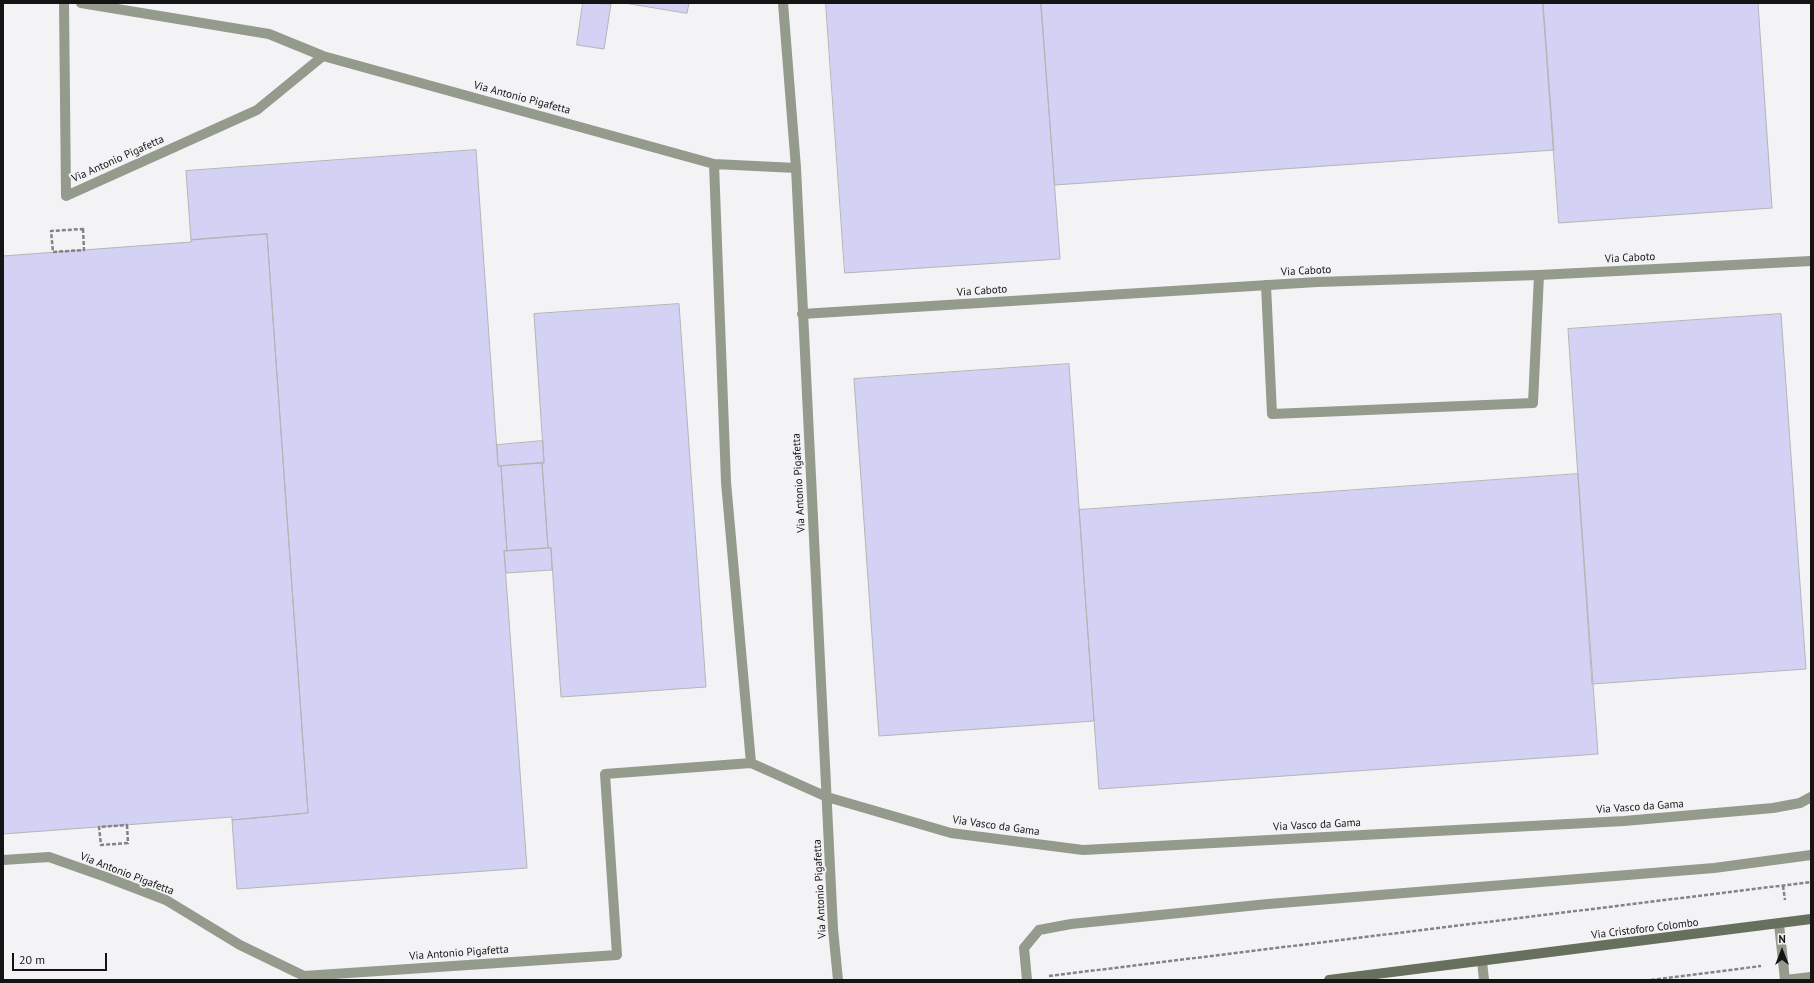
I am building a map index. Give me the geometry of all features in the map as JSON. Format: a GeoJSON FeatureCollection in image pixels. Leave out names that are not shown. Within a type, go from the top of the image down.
{"type":"FeatureCollection","features":[{"type":"Feature","properties":{"kind":"main road","name":"Via Cristoforo Colombo"},"geometry":{"type":"LineString","coordinates":[[1329,980],[1811,919]]}},
{"type":"Feature","properties":{"kind":"street","name":"Via Antonio Pigafetta"},"geometry":{"type":"LineString","coordinates":[[64,3],[66,196],[257,110],[323,56]]}},
{"type":"Feature","properties":{"kind":"street","name":"Via Antonio Pigafetta"},"geometry":{"type":"LineString","coordinates":[[81,3],[269,34],[323,56],[714,164],[796,168]]}},
{"type":"Feature","properties":{"kind":"street","name":"Via Antonio Pigafetta"},"geometry":{"type":"LineString","coordinates":[[783,3],[796,168],[833,928],[838,980]]}},
{"type":"Feature","properties":{"kind":"street"},"geometry":{"type":"LineString","coordinates":[[714,164],[726,482],[751,763]]}},
{"type":"Feature","properties":{"kind":"street","name":"Via Caboto"},"geometry":{"type":"LineString","coordinates":[[802,314],[1266,285],[1539,275],[1811,261]]}},
{"type":"Feature","properties":{"kind":"street"},"geometry":{"type":"LineString","coordinates":[[1266,285],[1272,414],[1534,403],[1539,275]]}},
{"type":"Feature","properties":{"kind":"street","name":"Via Antonio Pigafetta"},"geometry":{"type":"LineString","coordinates":[[3,860],[49,857],[166,900],[240,945],[304,976],[617,955],[605,774],[751,763],[827,797]]}},
{"type":"Feature","properties":{"kind":"street","name":"Via Vasco da Gama"},"geometry":{"type":"LineString","coordinates":[[827,797],[951,833],[1083,850],[1624,821],[1773,808],[1800,802],[1811,797]]}},
{"type":"Feature","properties":{"kind":"street"},"geometry":{"type":"LineString","coordinates":[[1028,980],[1024,948],[1039,930],[1071,924],[1268,904],[1714,868],[1811,856]]}},
{"type":"Feature","properties":{"kind":"street"},"geometry":{"type":"LineString","coordinates":[[1779,924],[1785,980],[1811,977]]}},
{"type":"Feature","properties":{"kind":"street"},"geometry":{"type":"LineString","coordinates":[[1482,961],[1484,980]]}},
{"type":"Feature","properties":{"kind":"path"},"geometry":{"type":"LineString","coordinates":[[83,229],[84,250],[53,252],[51,231],[83,229]]}},
{"type":"Feature","properties":{"kind":"path"},"geometry":{"type":"LineString","coordinates":[[127,825],[128,843],[101,845],[99,827],[127,825]]}},
{"type":"Feature","properties":{"kind":"path"},"geometry":{"type":"LineString","coordinates":[[1055,975],[1811,882]]}},
{"type":"Feature","properties":{"kind":"path"},"geometry":{"type":"LineString","coordinates":[[1783,886],[1784,893]]}},
{"type":"Feature","properties":{"kind":"path"},"geometry":{"type":"LineString","coordinates":[[1651,980],[1783,964]]}},
{"type":"Feature","properties":{"kind":"building"},"geometry":{"type":"Polygon","coordinates":[[[583,3],[611,4],[604,49],[577,45],[583,3]]]}},
{"type":"Feature","properties":{"kind":"building"},"geometry":{"type":"Polygon","coordinates":[[[625,3],[689,3],[687,13],[625,3]]]}},
{"type":"Feature","properties":{"kind":"building"},"geometry":{"type":"Polygon","coordinates":[[[826,3],[1041,3],[1060,259],[845,273],[826,3]]]}},
{"type":"Feature","properties":{"kind":"building"},"geometry":{"type":"Polygon","coordinates":[[[1041,3],[1543,3],[1554,150],[1055,185],[1041,3]]]}},
{"type":"Feature","properties":{"kind":"building"},"geometry":{"type":"Polygon","coordinates":[[[1543,3],[1758,3],[1772,208],[1559,223],[1543,3]]]}},
{"type":"Feature","properties":{"kind":"building"},"geometry":{"type":"Polygon","coordinates":[[[476,150],[498,466],[501,466],[507,551],[504,551],[527,868],[237,889],[232,820],[308,813],[267,234],[191,240],[186,171],[476,150]]]}},
{"type":"Feature","properties":{"kind":"building"},"geometry":{"type":"Polygon","coordinates":[[[267,234],[308,813],[232,820],[232,817],[3,834],[3,256],[191,242],[191,240],[267,234]]]}},
{"type":"Feature","properties":{"kind":"building"},"geometry":{"type":"Polygon","coordinates":[[[679,304],[706,687],[561,697],[551,548],[548,548],[542,463],[544,463],[534,314],[679,304]]]}},
{"type":"Feature","properties":{"kind":"building"},"geometry":{"type":"Polygon","coordinates":[[[1781,314],[1806,669],[1592,684],[1568,329],[1781,314]]]}},
{"type":"Feature","properties":{"kind":"building"},"geometry":{"type":"Polygon","coordinates":[[[1069,364],[1094,721],[879,736],[854,379],[1069,364]]]}},
{"type":"Feature","properties":{"kind":"building"},"geometry":{"type":"Polygon","coordinates":[[[543,441],[544,463],[498,466],[497,445],[543,441]]]}},
{"type":"Feature","properties":{"kind":"building"},"geometry":{"type":"Polygon","coordinates":[[[542,463],[548,548],[507,551],[501,466],[542,463]]]}},
{"type":"Feature","properties":{"kind":"building"},"geometry":{"type":"Polygon","coordinates":[[[1578,474],[1598,754],[1099,789],[1079,510],[1578,474]]]}},
{"type":"Feature","properties":{"kind":"building"},"geometry":{"type":"Polygon","coordinates":[[[551,548],[552,570],[506,573],[504,551],[551,548]]]}}]}
